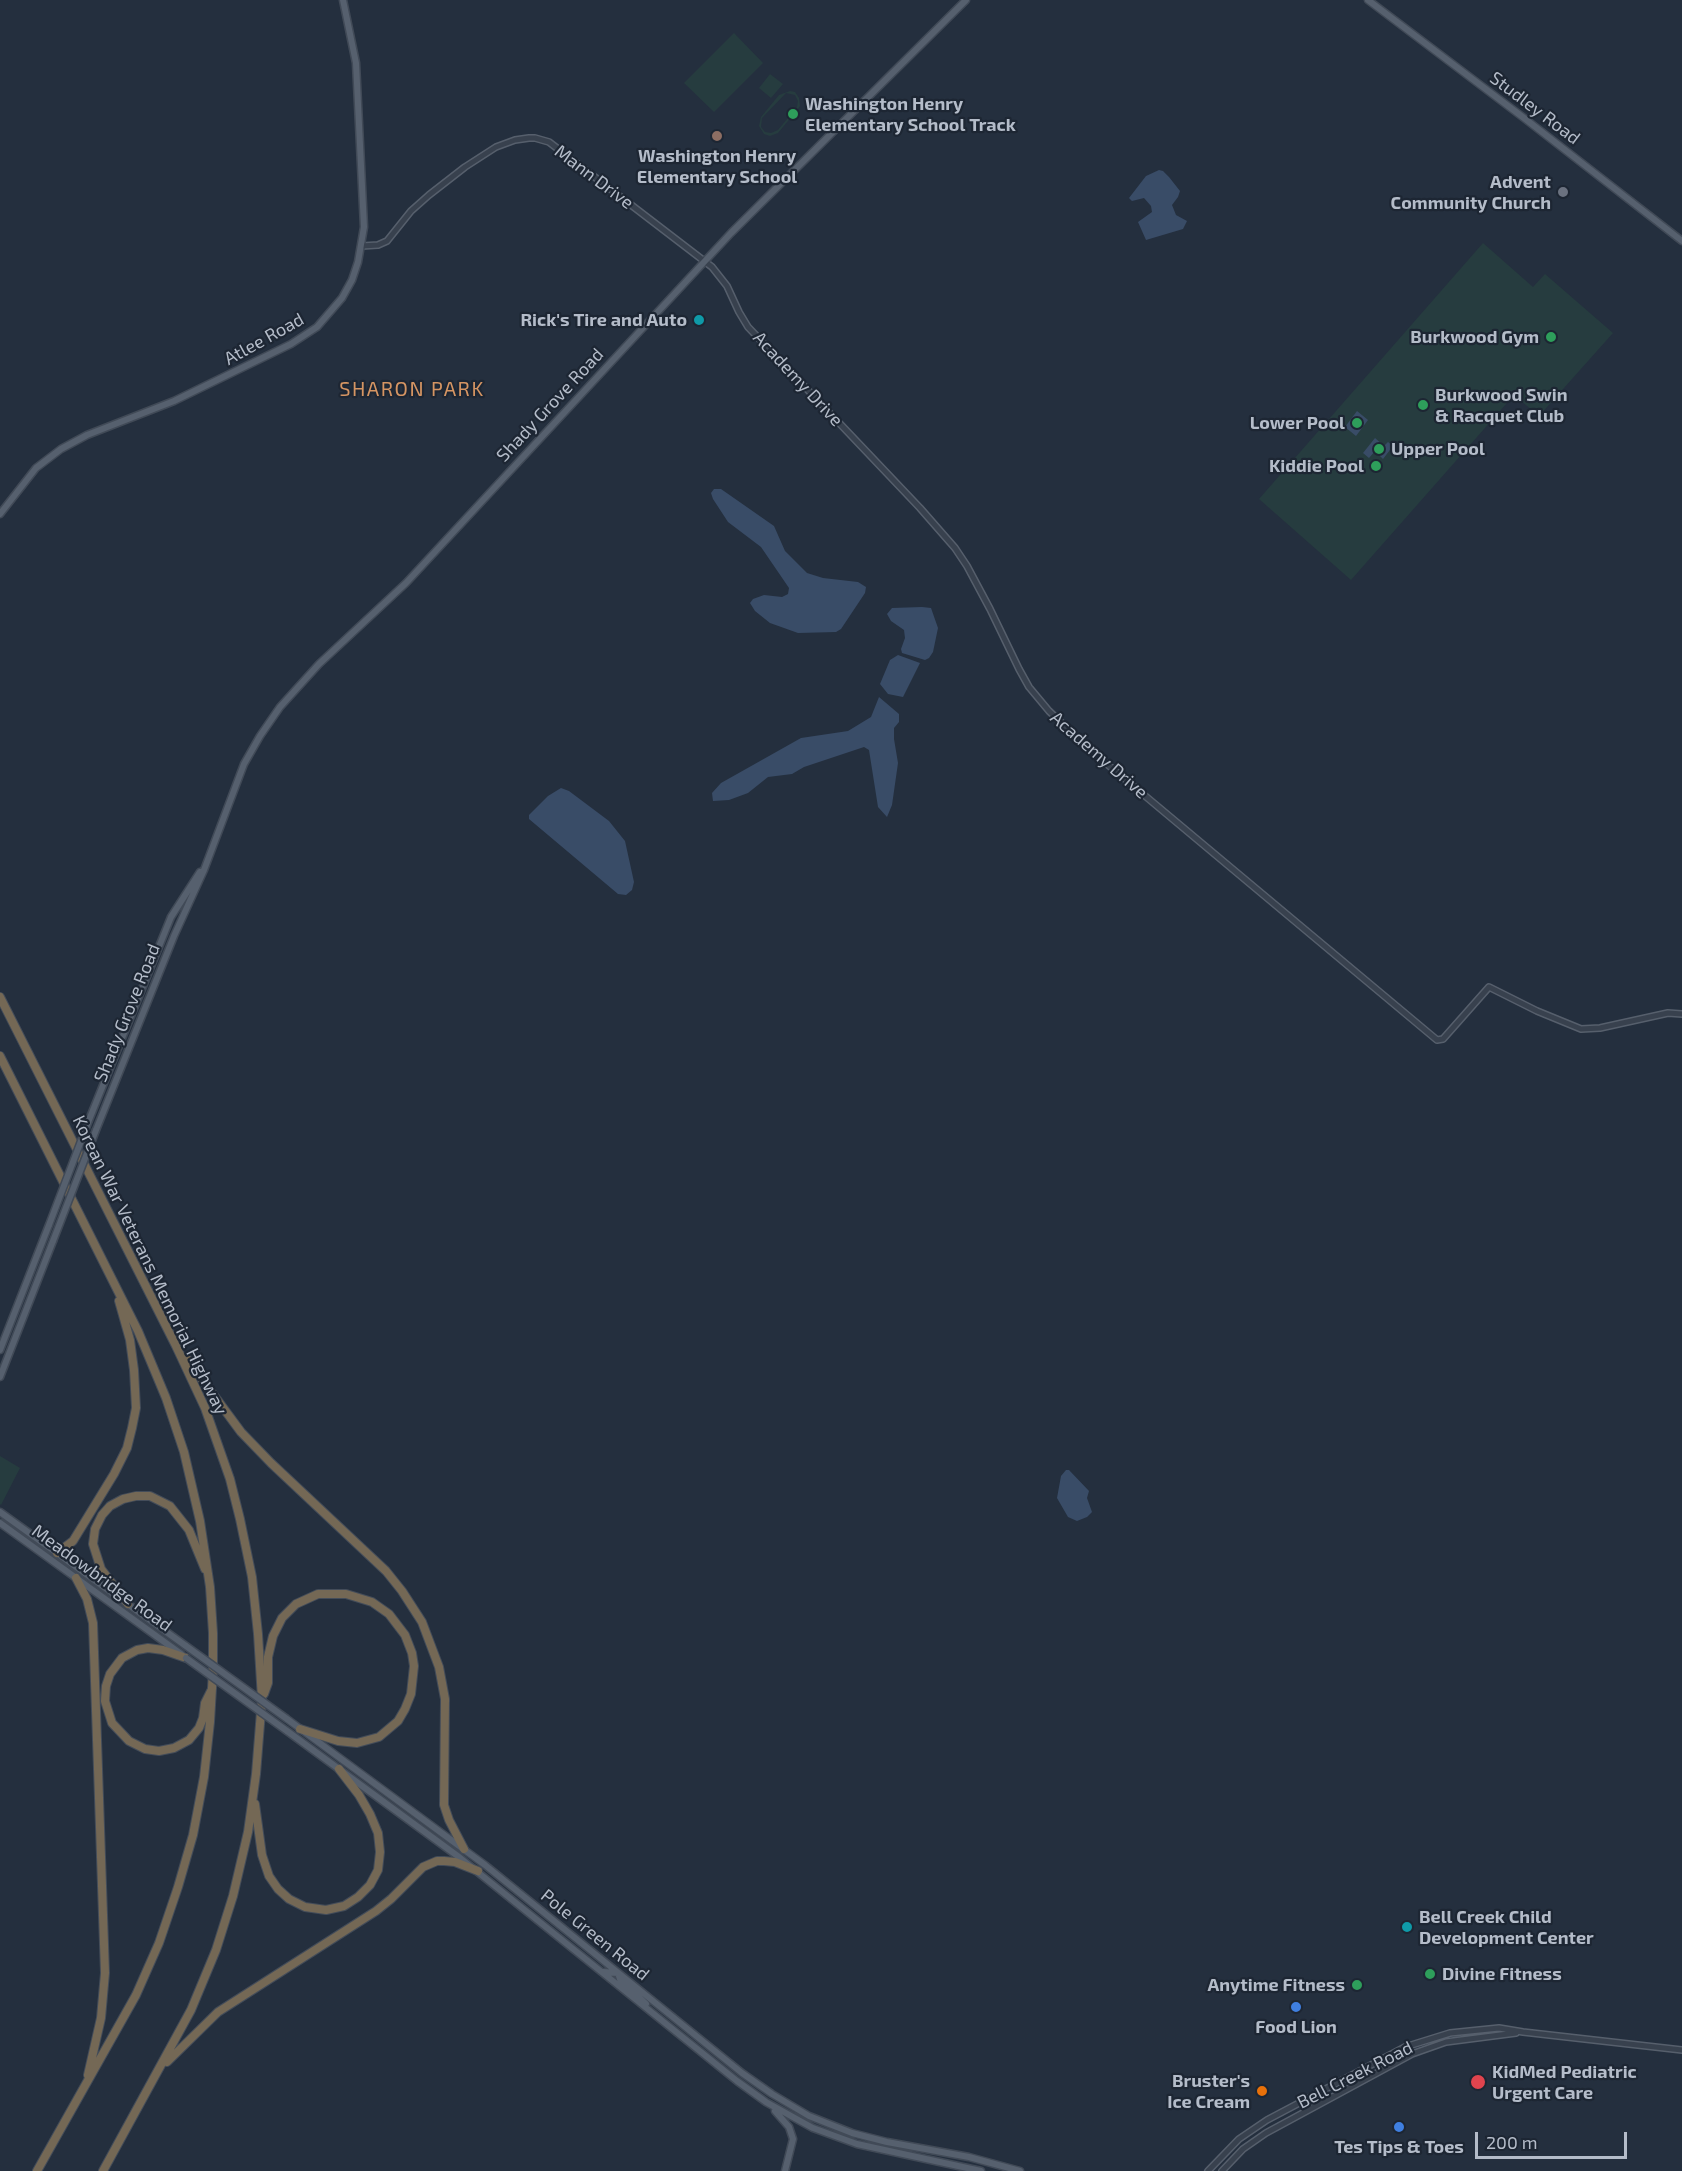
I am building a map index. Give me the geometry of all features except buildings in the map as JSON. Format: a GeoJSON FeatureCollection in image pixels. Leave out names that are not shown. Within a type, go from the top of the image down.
{"type":"FeatureCollection","features":[{"type":"Feature","properties":{"kind":"highway","name":"Korean War Veterans Memorial Highway"},"geometry":{"type":"LineString","coordinates":[[0,997],[173,1340],[217,1440],[240,1519],[252,1577],[258,1634],[262,1699],[254,1794],[242,1860],[216,1950],[191,2010],[103,2171]]}},
{"type":"Feature","properties":{"kind":"highway"},"geometry":{"type":"LineString","coordinates":[[0,1056],[147,1350],[173,1417],[195,1494],[209,1579],[213,1633],[213,1687],[200,1803],[178,1887],[146,1972],[124,2017],[37,2171]]}},
{"type":"Feature","properties":{"kind":"highway"},"geometry":{"type":"LineString","coordinates":[[57,1552],[70,1544],[114,1473],[127,1448],[134,1419],[136,1391],[133,1358],[113,1282]]}},
{"type":"Feature","properties":{"kind":"highway"},"geometry":{"type":"LineString","coordinates":[[173,1340],[241,1432],[386,1571],[422,1622],[434,1652],[445,1699],[444,1805],[464,1849]]}},
{"type":"Feature","properties":{"kind":"highway"},"geometry":{"type":"LineString","coordinates":[[128,1604],[101,1569],[93,1544],[95,1529],[102,1515],[116,1502],[129,1497],[150,1496],[174,1510],[189,1530],[209,1579]]}},
{"type":"Feature","properties":{"kind":"highway"},"geometry":{"type":"LineString","coordinates":[[76,1578],[87,1599],[93,1623],[105,1973],[101,2018],[85,2085]]}},
{"type":"Feature","properties":{"kind":"highway"},"geometry":{"type":"LineString","coordinates":[[262,1699],[268,1683],[268,1657],[273,1636],[282,1618],[296,1604],[312,1596],[339,1593],[365,1599],[382,1609],[402,1630],[413,1659],[413,1688],[402,1716],[384,1734],[362,1742],[338,1741],[300,1728]]}},
{"type":"Feature","properties":{"kind":"highway"},"geometry":{"type":"LineString","coordinates":[[186,1658],[148,1648],[132,1652],[122,1658],[110,1674],[105,1693],[106,1709],[117,1730],[129,1741],[145,1749],[159,1751],[174,1748],[189,1740],[199,1728],[204,1718],[205,1703],[213,1687]]}},
{"type":"Feature","properties":{"kind":"highway"},"geometry":{"type":"LineString","coordinates":[[254,1794],[262,1855],[273,1883],[289,1899],[305,1907],[320,1910],[336,1908],[358,1898],[370,1885],[378,1870],[380,1852],[378,1833],[370,1814],[339,1769]]}},
{"type":"Feature","properties":{"kind":"highway"},"geometry":{"type":"LineString","coordinates":[[160,2069],[218,2012],[376,1911],[423,1867],[437,1861],[444,1861],[455,1862],[478,1871]]}},
{"type":"Feature","properties":{"kind":"main road","name":"Atlee Road"},"geometry":{"type":"LineString","coordinates":[[0,513],[36,468],[69,443],[191,394],[265,358],[307,334],[326,318],[342,298],[353,277],[362,246],[364,227],[356,63],[344,0]]}},
{"type":"Feature","properties":{"kind":"main road","name":"Shady Grove Road"},"geometry":{"type":"LineString","coordinates":[[0,1377],[96,1130],[244,764],[260,736],[289,696],[319,664],[406,583],[767,195],[966,0]]}},
{"type":"Feature","properties":{"kind":"main road","name":"Studley Road"},"geometry":{"type":"LineString","coordinates":[[1368,0],[1682,241]]}},
{"type":"Feature","properties":{"kind":"main road","name":"Shady Grove Road"},"geometry":{"type":"LineString","coordinates":[[0,1350],[171,917],[179,901],[205,864]]}},
{"type":"Feature","properties":{"kind":"main road"},"geometry":{"type":"LineString","coordinates":[[124,1034],[134,1038]]}},
{"type":"Feature","properties":{"kind":"main road","name":"Meadowbridge Road"},"geometry":{"type":"LineString","coordinates":[[0,1512],[186,1646]]}},
{"type":"Feature","properties":{"kind":"main road","name":"Meadowbridge Road"},"geometry":{"type":"LineString","coordinates":[[0,1523],[186,1658]]}},
{"type":"Feature","properties":{"kind":"main road","name":"Pole Green Road"},"geometry":{"type":"LineString","coordinates":[[186,1646],[464,1849],[757,2084],[809,2116],[869,2138],[960,2155],[1020,2171]]}},
{"type":"Feature","properties":{"kind":"main road","name":"Pole Green Road"},"geometry":{"type":"LineString","coordinates":[[186,1658],[478,1871],[736,2081],[766,2102],[811,2127],[849,2142],[981,2171]]}},
{"type":"Feature","properties":{"kind":"main road"},"geometry":{"type":"LineString","coordinates":[[602,1972],[618,1973],[620,1980],[640,1997],[649,2010]]}},
{"type":"Feature","properties":{"kind":"main road"},"geometry":{"type":"LineString","coordinates":[[766,2102],[785,2120],[792,2133],[792,2148],[786,2171]]}},
{"type":"Feature","properties":{"kind":"street","name":"Mann Drive"},"geometry":{"type":"LineString","coordinates":[[362,246],[378,245],[387,241],[420,203],[482,155],[508,142],[536,138],[555,147],[705,261]]}},
{"type":"Feature","properties":{"kind":"street","name":"Academy Drive"},"geometry":{"type":"LineString","coordinates":[[705,261],[727,286],[738,312],[748,327],[955,548],[967,566],[1012,658],[1029,687],[1048,711],[1089,749],[1437,1040],[1443,1040],[1489,987],[1577,1028],[1600,1028],[1668,1013],[1682,1014]]}},
{"type":"Feature","properties":{"kind":"street","name":"Bell Creek Road"},"geometry":{"type":"LineString","coordinates":[[1208,2171],[1239,2139],[1259,2125],[1405,2047],[1445,2034],[1472,2029],[1499,2028],[1682,2050]]}},
{"type":"Feature","properties":{"kind":"street","name":"Bell Creek Road"},"geometry":{"type":"LineString","coordinates":[[1222,2171],[1243,2149],[1266,2133],[1412,2054],[1446,2042],[1523,2032]]}},
{"type":"Feature","properties":{"kind":"green space"},"geometry":{"type":"Polygon","coordinates":[[[734,33],[763,63],[714,112],[684,83],[734,33]]]}},
{"type":"Feature","properties":{"kind":"green space"},"geometry":{"type":"Polygon","coordinates":[[[770,74],[783,84],[771,98],[759,88],[770,74]]]}},
{"type":"Feature","properties":{"kind":"green space","name":"Washington Henry Elementary School Track"},"geometry":{"type":"Polygon","coordinates":[[[790,91],[795,92],[800,106],[778,133],[770,136],[764,134],[759,126],[761,117],[779,95],[790,91]],[[786,93],[762,118],[761,127],[765,132],[771,133],[778,130],[797,107],[798,101],[795,95],[786,93]]]}},
{"type":"Feature","properties":{"kind":"green space","name":"Burkwood Swin & Racquet Club"},"geometry":{"type":"Polygon","coordinates":[[[1483,243],[1533,287],[1545,274],[1613,333],[1539,416],[1514,395],[1351,580],[1259,499],[1483,243]]]}},
{"type":"Feature","properties":{"kind":"green space"},"geometry":{"type":"Polygon","coordinates":[[[0,1456],[20,1468],[1,1505],[0,1504],[0,1456]]]}},
{"type":"Feature","properties":{"kind":"water"},"geometry":{"type":"Polygon","coordinates":[[[1159,170],[1169,177],[1180,191],[1172,205],[1176,215],[1187,221],[1183,229],[1146,240],[1138,222],[1152,212],[1151,206],[1144,198],[1132,201],[1129,198],[1146,176],[1159,170]]]}},
{"type":"Feature","properties":{"kind":"water","name":"Lower Pool"},"geometry":{"type":"Polygon","coordinates":[[[1357,411],[1368,420],[1356,436],[1345,427],[1357,411]]]}},
{"type":"Feature","properties":{"kind":"water","name":"Upper Pool"},"geometry":{"type":"Polygon","coordinates":[[[1375,438],[1384,446],[1388,442],[1393,446],[1383,459],[1375,451],[1369,458],[1363,453],[1375,438]]]}},
{"type":"Feature","properties":{"kind":"water"},"geometry":{"type":"Polygon","coordinates":[[[714,489],[721,489],[774,526],[785,551],[807,573],[823,578],[858,582],[866,587],[865,593],[841,629],[836,632],[798,633],[770,623],[755,611],[750,603],[753,599],[764,595],[782,597],[788,594],[789,588],[761,547],[728,522],[713,499],[711,493],[714,489]]]}},
{"type":"Feature","properties":{"kind":"water"},"geometry":{"type":"Polygon","coordinates":[[[892,608],[931,608],[938,628],[933,652],[925,660],[902,653],[904,630],[891,621],[887,614],[892,608]]]}},
{"type":"Feature","properties":{"kind":"water"},"geometry":{"type":"Polygon","coordinates":[[[898,655],[920,663],[903,697],[888,694],[880,684],[890,660],[898,655]]]}},
{"type":"Feature","properties":{"kind":"water"},"geometry":{"type":"Polygon","coordinates":[[[879,697],[899,714],[899,722],[894,728],[898,763],[892,805],[887,817],[878,807],[869,750],[864,747],[804,767],[792,774],[768,777],[748,793],[729,800],[713,801],[712,793],[721,783],[801,738],[848,731],[871,717],[879,697]]]}},
{"type":"Feature","properties":{"kind":"water"},"geometry":{"type":"Polygon","coordinates":[[[561,788],[569,791],[609,821],[625,841],[634,882],[632,890],[626,895],[618,894],[529,819],[529,815],[548,796],[561,788]]]}},
{"type":"Feature","properties":{"kind":"water"},"geometry":{"type":"Polygon","coordinates":[[[1069,1470],[1089,1491],[1087,1498],[1092,1512],[1077,1521],[1068,1517],[1057,1498],[1061,1476],[1069,1470]]]}},
{"type":"Feature","properties":{"kind":"place","name":"Washington Henry Elementary School Track"},"geometry":{"type":"Point","coordinates":[793,114]}},
{"type":"Feature","properties":{"kind":"place","name":"Washington Henry Elementary School"},"geometry":{"type":"Point","coordinates":[717,136]}},
{"type":"Feature","properties":{"kind":"place","name":"Advent Community Church"},"geometry":{"type":"Point","coordinates":[1563,192]}},
{"type":"Feature","properties":{"kind":"place","name":"Rick's Tire and Auto"},"geometry":{"type":"Point","coordinates":[699,320]}},
{"type":"Feature","properties":{"kind":"place","name":"Burkwood Gym"},"geometry":{"type":"Point","coordinates":[1551,337]}},
{"type":"Feature","properties":{"kind":"place","name":"Burkwood Swin & Racquet Club"},"geometry":{"type":"Point","coordinates":[1423,405]}},
{"type":"Feature","properties":{"kind":"place","name":"Lower Pool"},"geometry":{"type":"Point","coordinates":[1357,423]}},
{"type":"Feature","properties":{"kind":"place","name":"Upper Pool"},"geometry":{"type":"Point","coordinates":[1379,449]}},
{"type":"Feature","properties":{"kind":"place","name":"Kiddie Pool"},"geometry":{"type":"Point","coordinates":[1376,466]}},
{"type":"Feature","properties":{"kind":"place","name":"Bell Creek Child Development Center"},"geometry":{"type":"Point","coordinates":[1407,1927]}},
{"type":"Feature","properties":{"kind":"place","name":"Divine Fitness"},"geometry":{"type":"Point","coordinates":[1430,1974]}},
{"type":"Feature","properties":{"kind":"place","name":"Anytime Fitness"},"geometry":{"type":"Point","coordinates":[1357,1985]}},
{"type":"Feature","properties":{"kind":"place","name":"Food Lion"},"geometry":{"type":"Point","coordinates":[1296,2007]}},
{"type":"Feature","properties":{"kind":"place","name":"KidMed Pediatric Urgent Care"},"geometry":{"type":"Point","coordinates":[1478,2082]}},
{"type":"Feature","properties":{"kind":"place","name":"Bruster's Ice Cream"},"geometry":{"type":"Point","coordinates":[1262,2091]}},
{"type":"Feature","properties":{"kind":"place","name":"Tes Tips & Toes"},"geometry":{"type":"Point","coordinates":[1399,2127]}},
{"type":"Feature","properties":{"kind":"district","name":"SHARON PARK"},"geometry":{"type":"Point","coordinates":[412,389]}}]}
